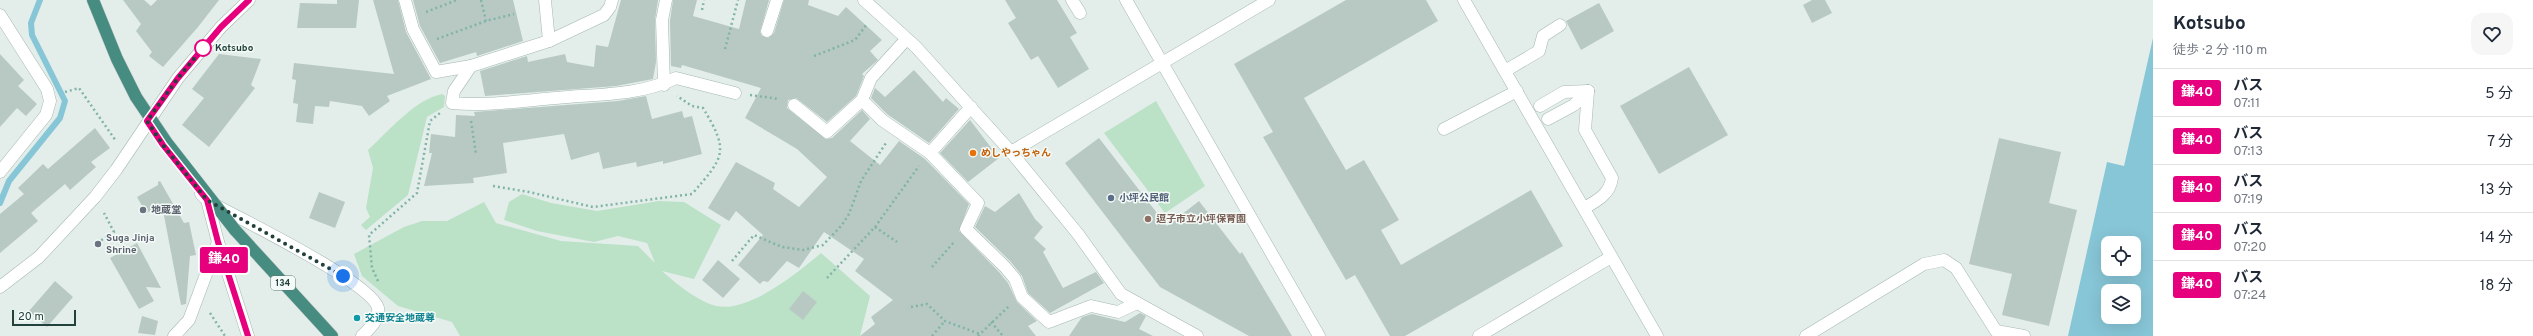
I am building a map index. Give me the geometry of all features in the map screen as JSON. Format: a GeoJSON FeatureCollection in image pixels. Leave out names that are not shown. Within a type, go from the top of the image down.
{"type":"FeatureCollection","features":[{"type":"Feature","properties":{"kind":"highway","name":"134"},"geometry":{"type":"LineString","coordinates":[[93,0],[117,59],[136,97],[167,143],[235,230],[332,336]]}},
{"type":"Feature","properties":{"kind":"street"},"geometry":{"type":"LineString","coordinates":[[0,287],[39,257],[95,196],[126,155],[147,121],[178,78],[221,27],[249,0]]}},
{"type":"Feature","properties":{"kind":"street"},"geometry":{"type":"LineString","coordinates":[[405,0],[410,18],[436,72],[471,66],[549,41],[604,16],[610,7],[612,0]]}},
{"type":"Feature","properties":{"kind":"street"},"geometry":{"type":"LineString","coordinates":[[545,0],[549,41]]}},
{"type":"Feature","properties":{"kind":"street"},"geometry":{"type":"LineString","coordinates":[[664,85],[662,20],[666,0]]}},
{"type":"Feature","properties":{"kind":"street"},"geometry":{"type":"LineString","coordinates":[[767,31],[778,0]]}},
{"type":"Feature","properties":{"kind":"street"},"geometry":{"type":"LineString","coordinates":[[864,0],[878,11],[916,47],[1011,152],[1078,234],[1121,294],[1197,336]]}},
{"type":"Feature","properties":{"kind":"street"},"geometry":{"type":"LineString","coordinates":[[1072,0],[1080,13]]}},
{"type":"Feature","properties":{"kind":"street"},"geometry":{"type":"LineString","coordinates":[[1126,0],[1319,336]]}},
{"type":"Feature","properties":{"kind":"street"},"geometry":{"type":"LineString","coordinates":[[1011,152],[1269,0]]}},
{"type":"Feature","properties":{"kind":"street"},"geometry":{"type":"LineString","coordinates":[[1464,0],[1657,336]]}},
{"type":"Feature","properties":{"kind":"street"},"geometry":{"type":"LineString","coordinates":[[0,15],[49,96],[50,101],[46,115],[0,172]]}},
{"type":"Feature","properties":{"kind":"street"},"geometry":{"type":"LineString","coordinates":[[1505,71],[1539,51],[1543,36],[1560,25]]}},
{"type":"Feature","properties":{"kind":"street"},"geometry":{"type":"LineString","coordinates":[[794,105],[827,132],[862,100],[871,78],[902,44]]}},
{"type":"Feature","properties":{"kind":"street"},"geometry":{"type":"LineString","coordinates":[[471,66],[454,91],[452,103],[483,105],[636,91],[664,85],[676,78],[735,93]]}},
{"type":"Feature","properties":{"kind":"street"},"geometry":{"type":"LineString","coordinates":[[1444,129],[1517,91]]}},
{"type":"Feature","properties":{"kind":"street"},"geometry":{"type":"LineString","coordinates":[[1584,208],[1604,195],[1611,187],[1612,178],[1585,130],[1588,91]]}},
{"type":"Feature","properties":{"kind":"street"},"geometry":{"type":"LineString","coordinates":[[1540,106],[1564,92],[1588,91]]}},
{"type":"Feature","properties":{"kind":"street"},"geometry":{"type":"LineString","coordinates":[[1548,119],[1574,105],[1588,91]]}},
{"type":"Feature","properties":{"kind":"street"},"geometry":{"type":"LineString","coordinates":[[862,100],[882,120],[930,153],[978,203],[966,229],[1015,279],[1022,297],[1048,322],[1091,306],[1118,312],[1137,303]]}},
{"type":"Feature","properties":{"kind":"street"},"geometry":{"type":"LineString","coordinates":[[930,153],[971,107]]}},
{"type":"Feature","properties":{"kind":"street"},"geometry":{"type":"LineString","coordinates":[[147,121],[163,145],[207,200],[343,276],[372,297],[378,309],[375,322],[362,336]]}},
{"type":"Feature","properties":{"kind":"street"},"geometry":{"type":"LineString","coordinates":[[207,200],[218,242],[248,336]]}},
{"type":"Feature","properties":{"kind":"street"},"geometry":{"type":"LineString","coordinates":[[174,336],[189,320],[218,242]]}},
{"type":"Feature","properties":{"kind":"street"},"geometry":{"type":"LineString","coordinates":[[1479,336],[1611,257]]}},
{"type":"Feature","properties":{"kind":"street"},"geometry":{"type":"LineString","coordinates":[[1806,336],[1924,264],[1944,260],[1956,268],[1996,330],[2024,336]]}},
{"type":"Feature","properties":{"kind":"path"},"geometry":{"type":"LineString","coordinates":[[410,18],[457,0]]}},
{"type":"Feature","properties":{"kind":"path"},"geometry":{"type":"LineString","coordinates":[[481,0],[486,21]]}},
{"type":"Feature","properties":{"kind":"path"},"geometry":{"type":"LineString","coordinates":[[702,10],[704,0]]}},
{"type":"Feature","properties":{"kind":"path"},"geometry":{"type":"LineString","coordinates":[[725,49],[738,0]]}},
{"type":"Feature","properties":{"kind":"path"},"geometry":{"type":"LineString","coordinates":[[814,56],[855,40],[878,11]]}},
{"type":"Feature","properties":{"kind":"path"},"geometry":{"type":"LineString","coordinates":[[422,45],[486,21],[514,14]]}},
{"type":"Feature","properties":{"kind":"path"},"geometry":{"type":"LineString","coordinates":[[493,186],[528,192],[593,207],[692,194],[711,172],[721,157],[721,141],[703,108],[683,102],[664,85]]}},
{"type":"Feature","properties":{"kind":"path"},"geometry":{"type":"LineString","coordinates":[[49,96],[79,88],[126,155]]}},
{"type":"Feature","properties":{"kind":"path"},"geometry":{"type":"LineString","coordinates":[[735,93],[787,101],[794,105]]}},
{"type":"Feature","properties":{"kind":"path"},"geometry":{"type":"LineString","coordinates":[[378,282],[372,268],[369,235],[417,193],[430,121],[452,103]]}},
{"type":"Feature","properties":{"kind":"path"},"geometry":{"type":"LineString","coordinates":[[470,115],[476,154]]}},
{"type":"Feature","properties":{"kind":"path"},"geometry":{"type":"LineString","coordinates":[[732,261],[754,235],[782,247],[803,250],[823,245],[846,220],[861,181],[890,137]]}},
{"type":"Feature","properties":{"kind":"path"},"geometry":{"type":"LineString","coordinates":[[827,278],[875,227],[906,182],[930,153]]}},
{"type":"Feature","properties":{"kind":"path"},"geometry":{"type":"LineString","coordinates":[[95,196],[114,232],[97,243]]}},
{"type":"Feature","properties":{"kind":"path"},"geometry":{"type":"LineString","coordinates":[[875,227],[897,242]]}},
{"type":"Feature","properties":{"kind":"path"},"geometry":{"type":"LineString","coordinates":[[932,267],[966,229]]}},
{"type":"Feature","properties":{"kind":"path"},"geometry":{"type":"LineString","coordinates":[[911,307],[927,304],[945,321],[979,335],[991,322],[1022,297]]}},
{"type":"Feature","properties":{"kind":"path"},"geometry":{"type":"LineString","coordinates":[[932,336],[945,321]]}},
{"type":"Feature","properties":{"kind":"path"},"geometry":{"type":"LineString","coordinates":[[991,322],[1003,336]]}},
{"type":"Feature","properties":{"kind":"green space"},"geometry":{"type":"Polygon","coordinates":[[[442,94],[445,96],[444,107],[427,117],[408,195],[366,230],[361,225],[370,217],[366,208],[373,168],[368,150],[412,109],[432,97],[442,94]]]}},
{"type":"Feature","properties":{"kind":"green space"},"geometry":{"type":"Polygon","coordinates":[[[1156,101],[1205,186],[1165,213],[1104,133],[1156,101]]]}},
{"type":"Feature","properties":{"kind":"green space"},"geometry":{"type":"Polygon","coordinates":[[[522,194],[551,203],[597,211],[659,201],[684,202],[721,225],[694,279],[662,271],[702,301],[716,306],[729,307],[757,298],[772,290],[821,253],[870,296],[860,336],[460,336],[452,322],[398,306],[362,276],[354,254],[404,227],[422,221],[447,221],[484,202],[496,223],[561,241],[638,246],[655,263],[647,243],[618,236],[594,242],[537,231],[504,220],[509,202],[522,194]]]}},
{"type":"Feature","properties":{"kind":"water"},"geometry":{"type":"Polygon","coordinates":[[[2153,38],[2153,336],[2068,336],[2107,162],[2124,166],[2153,38]]]}},
{"type":"Feature","properties":{"kind":"building"},"geometry":{"type":"Polygon","coordinates":[[[123,0],[144,0],[151,6],[157,0],[219,0],[198,27],[163,67],[149,56],[152,52],[136,31],[141,24],[123,0]]]}},
{"type":"Feature","properties":{"kind":"building"},"geometry":{"type":"Polygon","coordinates":[[[337,0],[359,0],[356,28],[297,28],[300,3],[337,4],[337,0]]]}},
{"type":"Feature","properties":{"kind":"building"},"geometry":{"type":"Polygon","coordinates":[[[373,0],[398,0],[406,32],[431,79],[387,96],[390,101],[369,116],[362,106],[330,101],[329,107],[315,106],[313,124],[296,122],[298,104],[293,103],[296,80],[292,79],[294,63],[394,74],[373,0]]]}},
{"type":"Feature","properties":{"kind":"building"},"geometry":{"type":"Polygon","coordinates":[[[413,0],[513,0],[523,41],[477,56],[476,52],[440,63],[420,26],[413,0]]]}},
{"type":"Feature","properties":{"kind":"building"},"geometry":{"type":"Polygon","coordinates":[[[621,0],[658,0],[655,20],[656,62],[653,79],[616,86],[485,96],[480,71],[527,56],[528,62],[565,54],[567,62],[594,67],[596,45],[608,47],[621,0]]]}},
{"type":"Feature","properties":{"kind":"building"},"geometry":{"type":"Polygon","coordinates":[[[673,0],[697,0],[693,16],[739,29],[746,0],[769,0],[760,32],[762,36],[768,38],[774,33],[784,0],[809,0],[808,5],[838,16],[846,7],[882,40],[870,51],[878,60],[862,74],[864,76],[856,96],[827,122],[796,98],[788,100],[787,108],[826,139],[832,138],[862,110],[870,119],[850,141],[880,165],[899,141],[925,159],[969,204],[959,231],[999,272],[1008,283],[1017,302],[1037,321],[1028,326],[1036,336],[860,336],[875,324],[871,317],[893,300],[855,271],[864,259],[824,232],[799,268],[787,261],[768,282],[763,281],[760,284],[738,265],[763,235],[736,211],[729,221],[708,208],[736,162],[775,183],[773,189],[799,207],[827,177],[797,149],[745,118],[761,88],[682,65],[681,68],[671,66],[670,21],[673,0]]]}},
{"type":"Feature","properties":{"kind":"building"},"geometry":{"type":"Polygon","coordinates":[[[1005,0],[1057,0],[1077,33],[1070,37],[1089,69],[1058,88],[1038,56],[1031,60],[1008,23],[1016,18],[1005,0]]]}},
{"type":"Feature","properties":{"kind":"building"},"geometry":{"type":"Polygon","coordinates":[[[1346,0],[1426,0],[1438,21],[1304,98],[1346,170],[1364,160],[1399,220],[1381,230],[1401,265],[1531,190],[1563,246],[1405,336],[1390,336],[1355,275],[1346,280],[1263,137],[1273,132],[1234,64],[1346,0]]]}},
{"type":"Feature","properties":{"kind":"building"},"geometry":{"type":"Polygon","coordinates":[[[1812,0],[1825,0],[1832,13],[1812,23],[1803,5],[1812,0]]]}},
{"type":"Feature","properties":{"kind":"building"},"geometry":{"type":"Polygon","coordinates":[[[1599,3],[1614,31],[1581,50],[1566,21],[1599,3]]]}},
{"type":"Feature","properties":{"kind":"building"},"geometry":{"type":"Polygon","coordinates":[[[0,54],[24,80],[18,86],[37,104],[26,116],[17,108],[0,127],[0,54]]]}},
{"type":"Feature","properties":{"kind":"building"},"geometry":{"type":"Polygon","coordinates":[[[219,54],[261,59],[251,85],[255,88],[209,147],[182,125],[204,98],[192,89],[219,54]]]}},
{"type":"Feature","properties":{"kind":"building"},"geometry":{"type":"Polygon","coordinates":[[[1689,67],[1728,135],[1659,174],[1620,106],[1689,67]]]}},
{"type":"Feature","properties":{"kind":"building"},"geometry":{"type":"Polygon","coordinates":[[[914,70],[943,102],[946,98],[959,109],[929,143],[887,114],[871,98],[875,88],[885,97],[914,70]]]}},
{"type":"Feature","properties":{"kind":"building"},"geometry":{"type":"Polygon","coordinates":[[[646,96],[652,119],[682,111],[684,118],[692,116],[702,154],[663,164],[663,161],[637,167],[636,162],[603,169],[599,152],[571,160],[564,134],[503,143],[507,173],[473,178],[474,183],[424,186],[432,153],[429,153],[431,134],[455,137],[456,115],[475,116],[474,112],[618,101],[646,96]]]}},
{"type":"Feature","properties":{"kind":"building","name":"めしやっちゃん"},"geometry":{"type":"Polygon","coordinates":[[[970,120],[999,158],[968,182],[940,153],[970,120]]]}},
{"type":"Feature","properties":{"kind":"building"},"geometry":{"type":"Polygon","coordinates":[[[95,128],[110,148],[91,162],[96,167],[70,190],[65,184],[31,213],[38,221],[0,253],[0,214],[24,194],[18,188],[43,164],[48,169],[95,128]]]}},
{"type":"Feature","properties":{"kind":"building"},"geometry":{"type":"Polygon","coordinates":[[[1099,138],[1167,226],[1199,201],[1240,254],[1242,252],[1292,336],[1249,336],[1160,287],[1065,163],[1099,138]]]}},
{"type":"Feature","properties":{"kind":"building"},"geometry":{"type":"Polygon","coordinates":[[[1999,138],[2061,152],[2049,203],[2077,210],[2049,326],[2002,315],[2012,274],[1969,264],[1999,138]]]}},
{"type":"Feature","properties":{"kind":"building"},"geometry":{"type":"Polygon","coordinates":[[[160,181],[184,223],[189,222],[196,255],[190,256],[186,304],[181,305],[162,205],[146,213],[137,197],[158,185],[158,182],[160,181]]]}},
{"type":"Feature","properties":{"kind":"building"},"geometry":{"type":"Polygon","coordinates":[[[319,192],[345,202],[335,228],[309,218],[319,192]]]}},
{"type":"Feature","properties":{"kind":"building"},"geometry":{"type":"Polygon","coordinates":[[[1019,193],[1035,219],[1043,227],[1034,238],[1046,249],[1043,252],[1063,288],[1096,272],[1104,283],[1050,313],[1028,293],[1022,276],[1011,262],[975,227],[985,206],[995,212],[1019,193]]]}},
{"type":"Feature","properties":{"kind":"building"},"geometry":{"type":"Polygon","coordinates":[[[137,243],[161,288],[146,287],[154,301],[139,309],[110,258],[137,243]]]}},
{"type":"Feature","properties":{"kind":"building"},"geometry":{"type":"Polygon","coordinates":[[[718,260],[740,279],[723,298],[702,280],[718,260]]]}},
{"type":"Feature","properties":{"kind":"building"},"geometry":{"type":"Polygon","coordinates":[[[55,281],[73,297],[47,327],[29,311],[55,281]]]}},
{"type":"Feature","properties":{"kind":"building"},"geometry":{"type":"Polygon","coordinates":[[[803,291],[817,302],[803,320],[789,309],[803,291]]]}},
{"type":"Feature","properties":{"kind":"building"},"geometry":{"type":"Polygon","coordinates":[[[1140,313],[1146,316],[1139,329],[1153,336],[1069,336],[1082,317],[1092,314],[1125,322],[1140,313]]]}},
{"type":"Feature","properties":{"kind":"building"},"geometry":{"type":"Polygon","coordinates":[[[142,316],[158,321],[155,335],[138,333],[142,316]]]}},
{"type":"Feature","properties":{"kind":"waterway"},"geometry":{"type":"LineString","coordinates":[[0,203],[9,181],[60,118],[65,101],[32,35],[31,23],[40,0]]}},
{"type":"Feature","properties":{"kind":"bus line","name":"鎌40"},"geometry":{"type":"LineString","coordinates":[[248,336],[218,242],[207,200],[163,145],[147,121],[178,78],[221,27],[242,5],[249,0]]}},
{"type":"Feature","properties":{"kind":"place","name":"Kotsubo"},"geometry":{"type":"Point","coordinates":[203,48]}},
{"type":"Feature","properties":{"kind":"place","name":"めしやっちゃん"},"geometry":{"type":"Point","coordinates":[973,153]}},
{"type":"Feature","properties":{"kind":"place","name":"小坪公民館"},"geometry":{"type":"Point","coordinates":[1111,198]}},
{"type":"Feature","properties":{"kind":"place","name":"地蔵堂"},"geometry":{"type":"Point","coordinates":[143,210]}},
{"type":"Feature","properties":{"kind":"place","name":"逗子市立小坪保育園"},"geometry":{"type":"Point","coordinates":[1148,219]}},
{"type":"Feature","properties":{"kind":"place","name":"Suga Jinja Shrine"},"geometry":{"type":"Point","coordinates":[98,244]}},
{"type":"Feature","properties":{"kind":"place","name":"交通安全地蔵尊"},"geometry":{"type":"Point","coordinates":[357,318]}},
{"type":"Feature","properties":{"kind":"route"},"geometry":{"type":"LineString","coordinates":[[203,48],[204,47],[178,78],[147,121],[163,145],[207,200],[343,276]]}}]}
